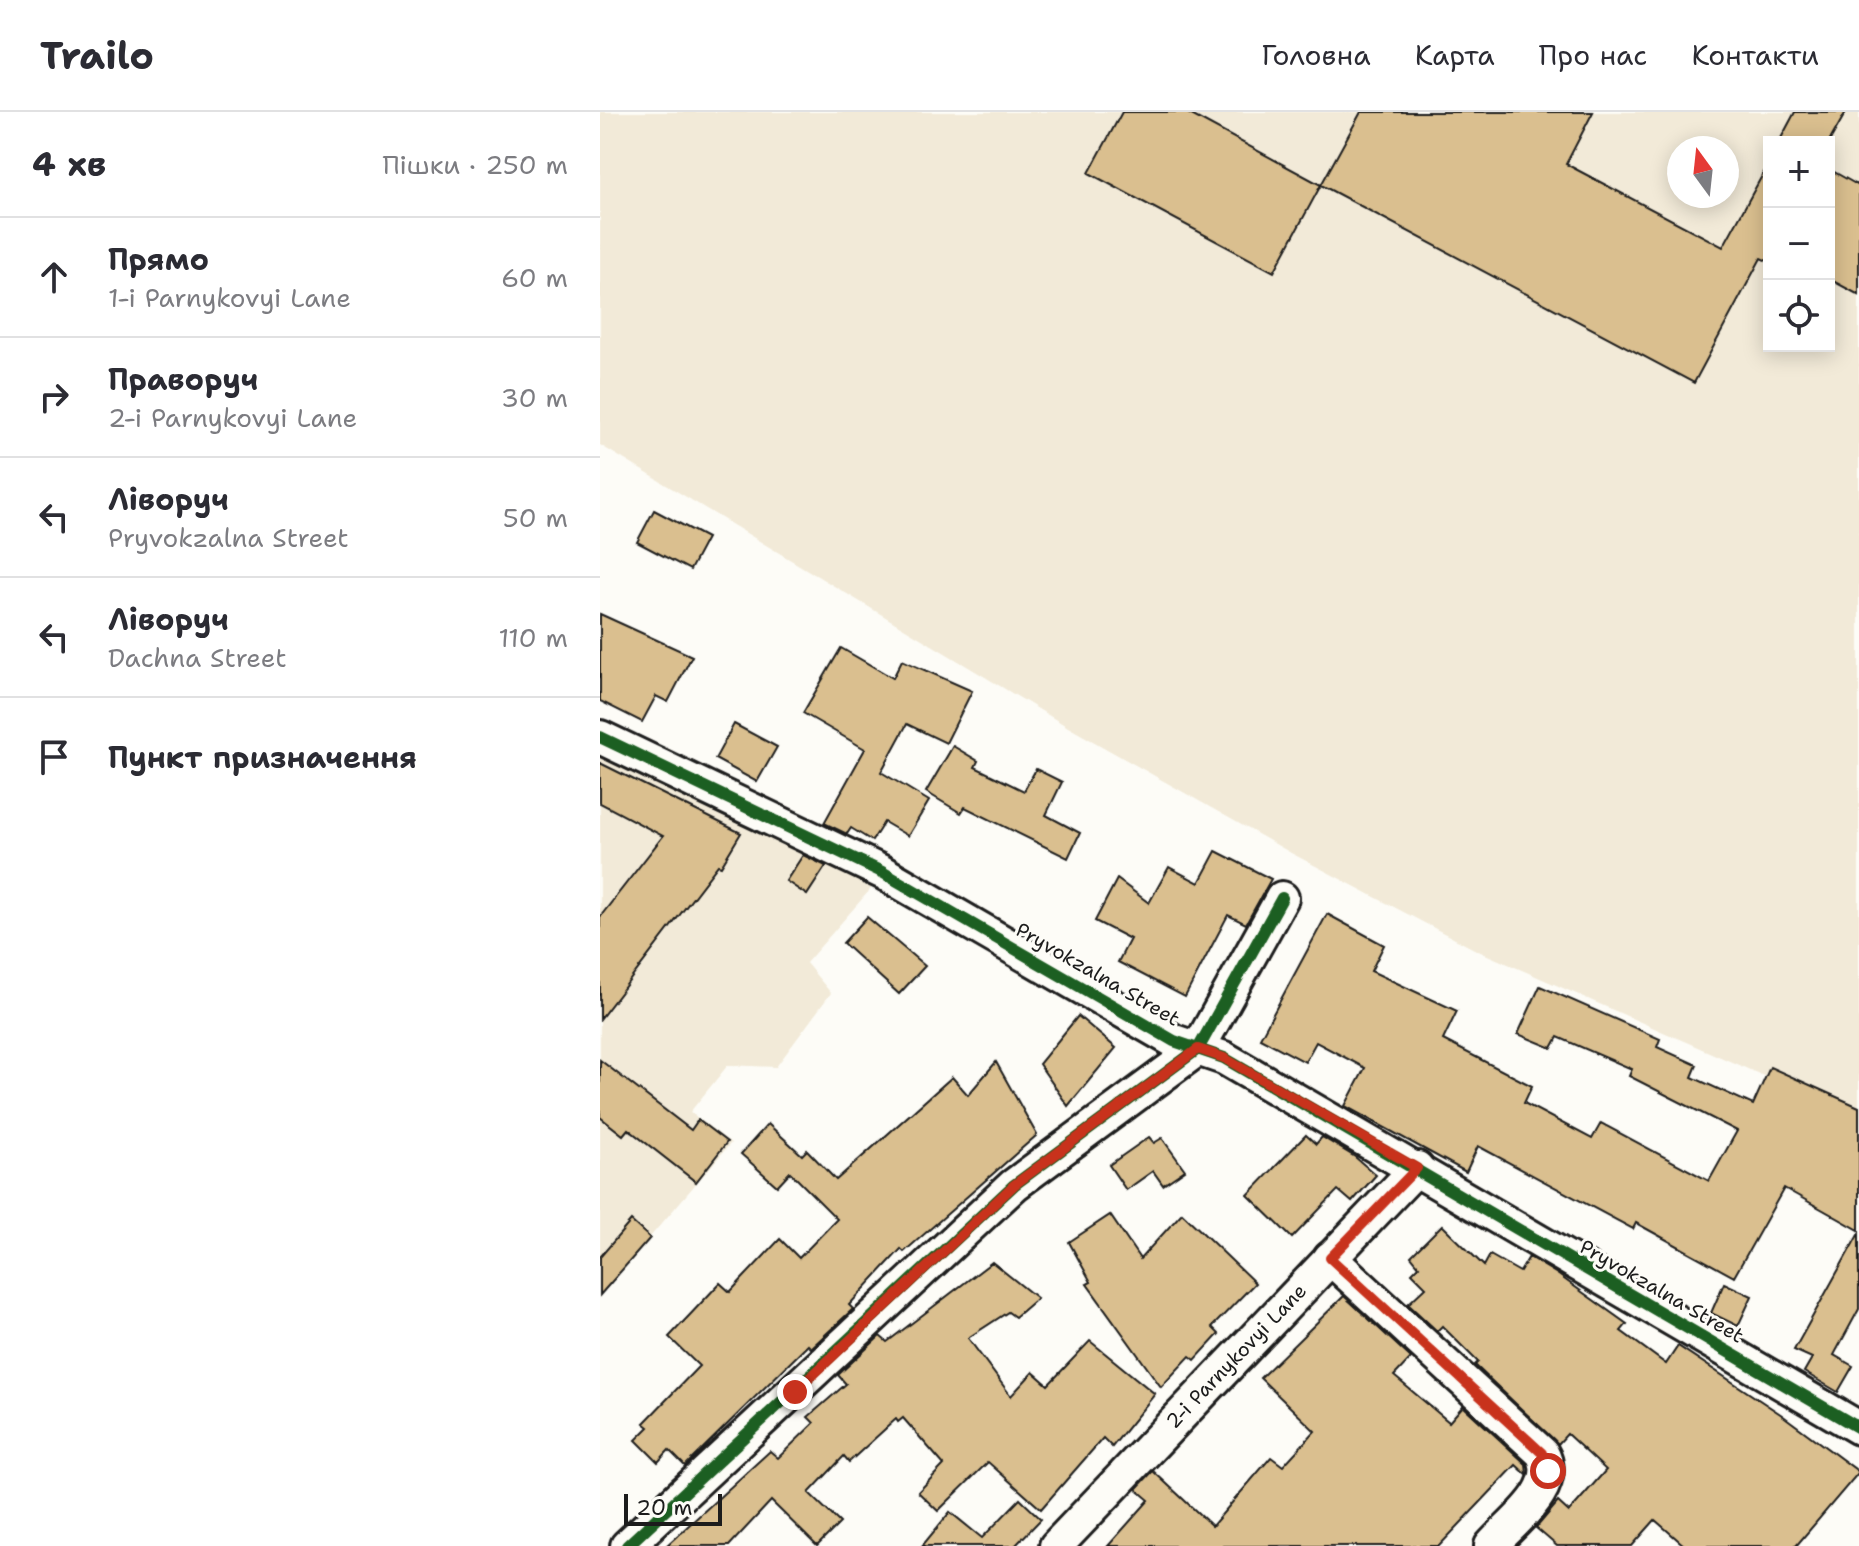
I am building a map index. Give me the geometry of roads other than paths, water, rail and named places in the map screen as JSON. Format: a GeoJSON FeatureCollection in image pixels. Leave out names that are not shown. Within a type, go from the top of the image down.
{"type":"FeatureCollection","features":[{"type":"Feature","properties":{"kind":"street","name":"Pryvokzalna Street"},"geometry":{"type":"LineString","coordinates":[[600,737],[882,872],[1174,1041],[1224,1058],[1859,1428]]}},
{"type":"Feature","properties":{"kind":"street"},"geometry":{"type":"LineString","coordinates":[[627,1546],[1014,1185],[1198,1049],[1282,898]]}},
{"type":"Feature","properties":{"kind":"street","name":"2-i Parnykovyi Lane"},"geometry":{"type":"LineString","coordinates":[[1056,1546],[1417,1168]]}},
{"type":"Feature","properties":{"kind":"street"},"geometry":{"type":"LineString","coordinates":[[1330,1258],[1542,1453],[1548,1462],[1546,1485],[1491,1546]]}}]}
